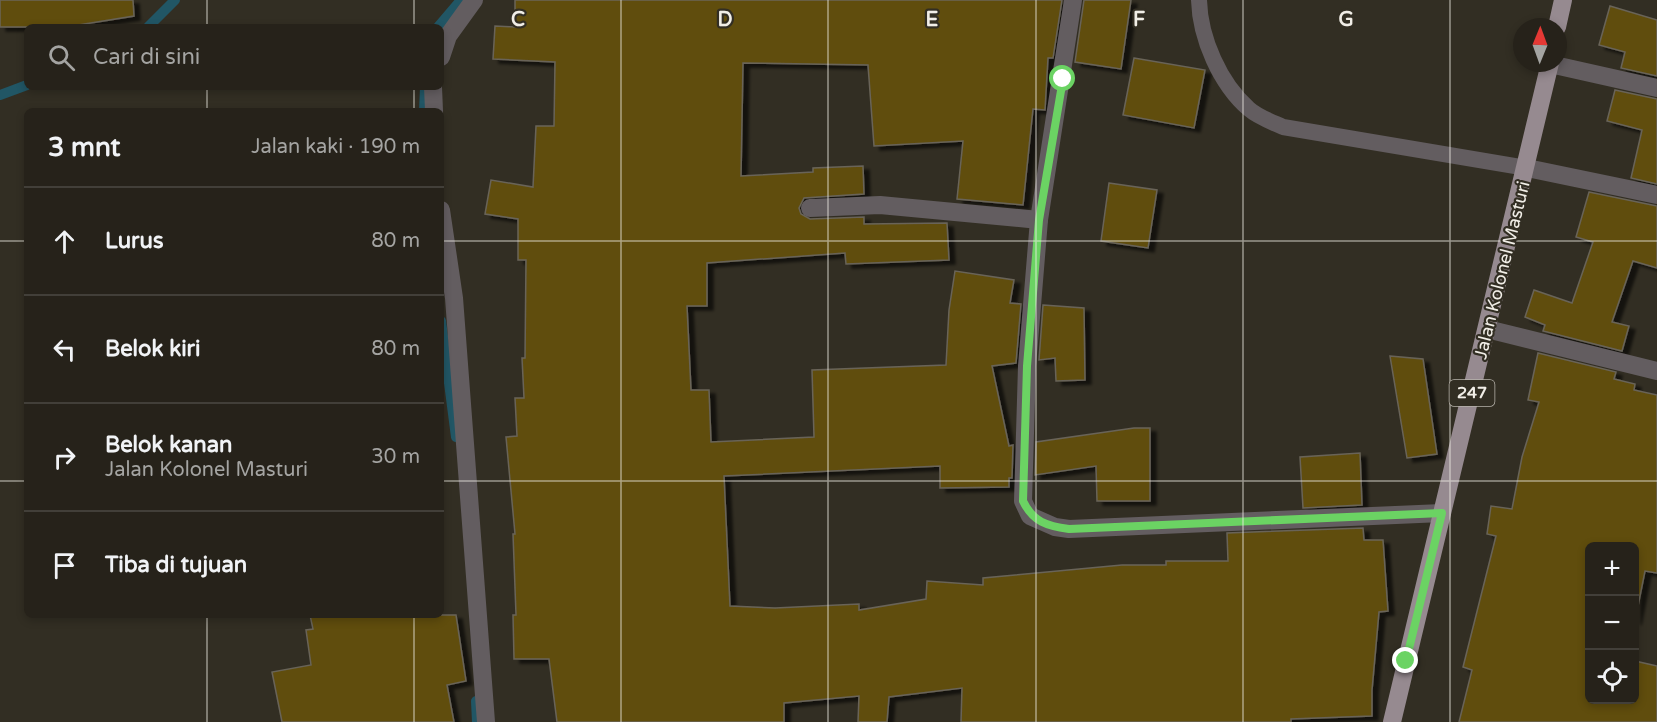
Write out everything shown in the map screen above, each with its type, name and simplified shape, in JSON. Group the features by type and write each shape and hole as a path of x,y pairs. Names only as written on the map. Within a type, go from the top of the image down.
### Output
{"main road":[{"path":"1559,18 1563,0"},
{"name":"Jalan Kolonel Masturi","path":"1392,722 1548,72"}],"street":[{"path":"444,48 448,36 474,0"},
{"path":"1073,0 1039,220 1027,366 1023,501 1030,516 1055,527 1069,529 1442,513"},
{"path":"1567,68 1657,88"},
{"path":"433,90 434,108"},
{"path":"1527,168 1657,195"},
{"path":"810,208 880,204 1039,220"},
{"path":"444,230 454,298 486,722"},
{"path":"1487,329 1657,371"}],"lane":[{"path":"1199,0 1200,20 1222,77 1250,110 1283,127 1527,168"}],"building":[{"path":"0,0 133,0 134,16 85,24 24,24 24,27 0,27"},
{"path":"515,0 1062,0 1053,58 1048,58 1045,110 1033,109 1023,205 957,199 963,141 874,146 868,65 743,63 741,176 813,172 813,168 863,166 864,194 804,198 799,208 801,214 810,219 864,217 864,224 947,223 949,260 846,264 845,253 707,263 707,306 687,306 691,390 709,390 711,442 814,437 812,370 946,365 949,310 955,271 1014,280 1010,303 1021,304 1016,363 992,366 1009,446 1013,445 1012,478 1009,478 1009,487 940,488 940,466 724,476 730,606 775,608 859,604 859,610 926,599 927,581 983,585 983,578 1122,565 1166,565 1166,561 1228,561 1227,533 1363,528 1364,540 1383,540 1388,611 1379,612 1372,716 1291,719 1291,722 961,722 962,688 889,697 887,722 858,722 859,696 784,703 784,722 557,722 549,659 514,659 513,615 516,615 513,534 515,534 506,437 517,436 515,398 524,398 522,358 525,358 526,260 518,260 518,219 485,214 491,180 533,187 536,126 554,126 555,62 493,59 495,26 515,27"},
{"path":"1084,0 1131,0 1121,69 1075,62"},
{"path":"1610,6 1657,20 1657,76 1621,68 1625,52 1599,45"},
{"path":"1134,58 1205,70 1194,128 1123,115"},
{"path":"1615,90 1657,99 1657,184 1631,178 1642,130 1607,121"},
{"path":"1109,183 1157,190 1148,248 1101,241"},
{"path":"1589,192 1657,206 1657,268 1633,261 1612,322 1629,326 1622,351 1543,331 1545,325 1525,317 1534,290 1572,303 1593,242 1576,237"},
{"path":"1043,305 1084,308 1085,380 1056,381 1055,358 1039,360"},
{"path":"1538,353 1616,372 1614,379 1635,384 1634,390 1657,395 1657,573 1645,571 1639,601 1639,542 1585,542 1585,704 1639,704 1639,662 1657,666 1657,722 1459,722 1472,670 1463,667 1496,536 1487,534 1491,506 1512,509 1522,457 1539,402 1528,400"},
{"path":"1390,356 1423,359 1437,454 1407,458"},
{"path":"1134,428 1150,428 1150,501 1097,501 1096,466 1035,475 1036,442"},
{"path":"1360,453 1362,505 1303,508 1300,457"},
{"path":"444,615 456,615 466,681 447,685 454,722 282,722 272,672 311,665 306,630 313,629 311,618 444,618"}],"waterway":[{"path":"151,24 175,0"},
{"path":"441,24 461,0"},
{"path":"0,95 24,86"},
{"path":"424,108 425,90"},
{"path":"444,344 456,437"},
{"path":"476,701 477,722"}],"route":[{"path":"1063,79 1039,220 1027,366 1023,501 1030,516 1055,527 1069,529 1442,513 1406,661"}]}
